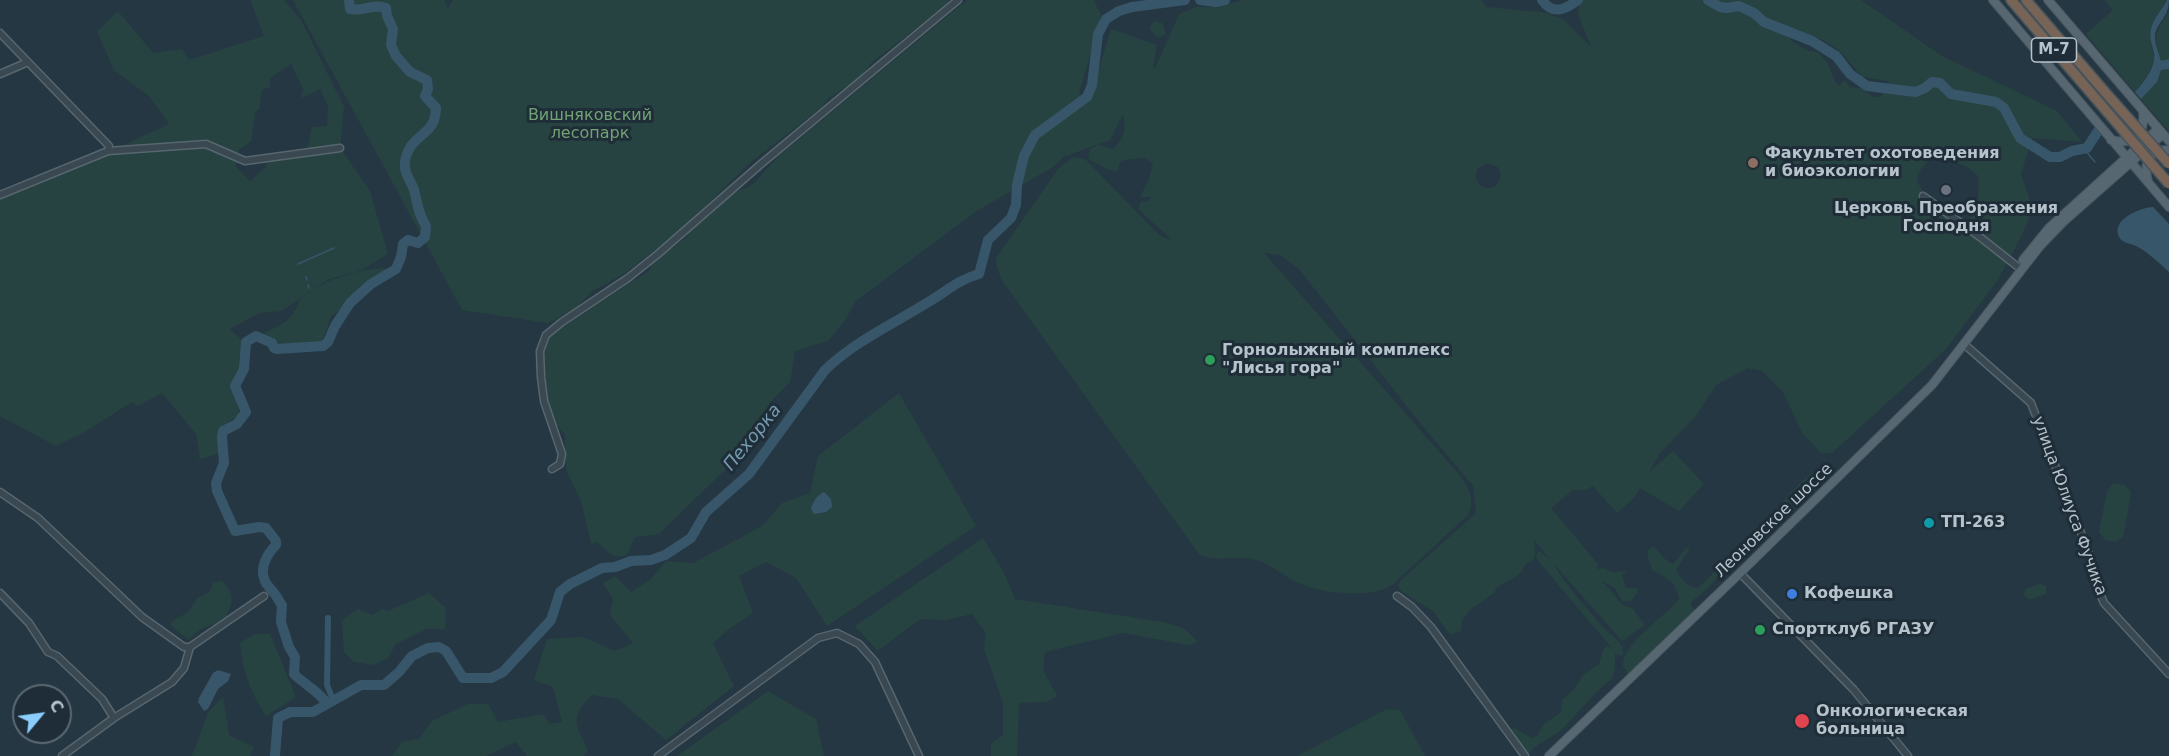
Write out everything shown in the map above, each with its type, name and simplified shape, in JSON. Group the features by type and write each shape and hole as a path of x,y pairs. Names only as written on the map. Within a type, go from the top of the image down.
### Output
{"highway":[{"name":"М-7","path":"2012,0 2169,184"},
{"name":"М-7","path":"2026,0 2169,165"}],"main road":[{"path":"1993,0 2169,207"},
{"path":"2048,0 2169,141"},
{"path":"2108,137 2123,142 2137,137 2144,124 2140,108"},
{"name":"Леоновское шоссе","path":"1549,756 1932,385 2040,246 2160,131"},
{"path":"2149,184 2145,170 2148,160 2159,151 2169,150"},
{"name":"Леоновское шоссе","path":"2002,292 2018,267 2049,228 2128,160"}],"street":[{"path":"552,469 560,464 562,454 544,401 540,351 546,336 562,322 628,278 958,0"},
{"path":"0,33 109,146 108,151"},
{"path":"0,74 28,63"},
{"path":"0,195 108,151 206,144 245,161 340,148"},
{"path":"1923,196 2018,267"},
{"name":"улица Юлиуса Фучика","path":"1964,344 2031,404 2093,564 2098,593 2113,613 2169,674"},
{"path":"0,492 39,518 142,617 173,641 190,647"},
{"path":"1740,573 1854,690 1908,756"},
{"path":"0,593 28,623 48,652 57,656 94,692 114,718"},
{"path":"1397,596 1412,606 1431,627 1525,756"},
{"path":"62,756 114,718 172,682 184,668 190,647 264,597"},
{"path":"658,756 818,638 837,633 859,644 875,662 919,756"}],"green space":[{"path":"250,0 284,0 301,20 344,107 340,148 370,191 388,254 362,270 329,279 281,311 259,313 230,329 243,341 246,371 234,378 233,388 240,415 228,422 218,454 196,460 200,457 196,434 162,393 138,406 132,402 83,433 56,446 0,416 0,197 50,178 88,157 122,146 169,124 150,97 114,70 97,32 118,11 153,53 182,49 189,60 264,36","holes":["291,64 304,90 301,93 302,98 320,89 328,106 327,126 312,127 306,154 293,158 285,156 268,161 265,168 250,181 236,167 239,150 252,140 255,112 260,108 262,90 270,87 270,78"]},
{"name":"Вишняковский лесопарк","path":"293,0 444,0 448,8 453,0 948,0 948,4 872,62 858,80 828,98 821,108 752,161 693,218 656,249 625,273 591,292 575,309 548,323 462,310"},
{"path":"967,0 1094,0 1101,16 1080,90 1077,111 1089,102 1111,29 1157,45 1153,68 1155,69 1179,14 1196,7 1219,7 1242,0 1481,0 1487,7 1547,13 1564,20 1591,47 1578,14 1580,0 1861,0 1942,56 2057,111 2082,142 2032,138 2021,174 2033,209 1997,281 1946,349 1832,453 1821,453 1802,433 1783,392 1762,371 1748,368 1716,385 1695,417 1660,453 1649,472 1673,451 1704,484 1679,511 1640,488 1635,497 1617,513 1593,486 1585,490 1573,490 1551,508 1598,564 1597,569 1604,568 1612,572 1628,571 1622,575 1626,588 1637,588 1637,593 1631,601 1622,601 1615,588 1602,581 1623,605 1632,608 1645,625 1622,641 1554,564 1582,603 1619,642 1623,654 1620,656 1615,653 1612,678 1562,729 1528,754 1524,752 1509,730 1515,728 1531,738 1537,736 1544,724 1561,712 1562,700 1575,688 1583,675 1599,664 1606,646 1611,647 1539,562 1536,556 1539,551 1551,560 1534,540 1533,560 1526,564 1515,577 1497,587 1494,593 1470,610 1462,620 1461,631 1450,635 1433,611 1402,592 1398,586 1400,581 1476,513 1473,486 1412,413 1299,269 1280,255 1264,253 1458,473 1470,494 1471,505 1467,516 1392,585 1373,592 1348,593 1323,590 1303,585 1254,559 1212,558 1199,554 1001,279 996,263 997,257 1058,169 1073,157 1085,159 1159,235 1173,241 1138,209 1141,201 1147,202 1152,197 1140,197 1153,164 1145,158 1128,159 1120,162 1117,172 1088,159 1090,149 1098,145 1113,149 1120,141 1124,129 1123,114 1110,140 1063,157 1053,167 975,212 856,301 844,322 828,341 795,351 790,382 769,403 769,427 659,534 635,537 627,555 622,556 610,554 597,542 591,543 581,501 566,470 565,434 553,420 546,401 542,351 548,338 649,271 652,263 687,237 691,230 729,195 752,185 781,154","holes":["1791,32 1814,37 1832,46 1862,77 1889,81 1881,97 1873,97 1862,88 1850,87 1844,80 1840,86 1836,83 1827,62 1817,52 1808,51 1790,40","1934,154 1969,168 1978,176 1978,194 1969,223 1923,191 1917,182 1918,173","1487,163 1498,167 1501,175 1496,186 1487,188 1480,185 1476,178 1477,169"]},
{"path":"2104,0 2167,0 2153,21 2150,33 2154,59 2148,75 2135,92 2086,34 2113,10"},
{"path":"2169,11 2169,59 2161,62 2157,35"},
{"path":"1154,21 1162,23 1166,34 1158,38 1149,29"},
{"path":"2169,69 2169,131 2141,99 2157,82 2161,70"},
{"path":"386,268 385,277 331,316 322,343 279,346 264,333 288,319 300,300 329,281 352,273"},
{"path":"899,393 976,526 827,626 796,578 766,562 739,576 753,613 713,643 734,686 666,740 618,699 592,695 580,710 576,721 588,750 584,756 527,756 516,742 486,756 392,756 402,742 419,739 432,721 468,704 488,704 498,722 543,714 550,724 562,722 553,687 534,680 547,639 583,637 615,651 633,643 610,615 613,599 603,583 615,576 631,592 651,579 666,561 693,563 762,526 782,503 810,493 818,456"},
{"path":"1821,467 1824,471 1822,474 1763,533 1759,525 1767,521 1799,484"},
{"path":"2113,483 2125,485 2131,493 2123,537 2115,542 2105,540 2099,532 2107,491"},
{"path":"983,538 1004,573 1015,599 1168,623 1185,629 1198,642 1189,645 1123,633 1045,652 1043,670 1057,696 1047,702 1019,703 1017,756 991,756 991,744 1003,735 1003,703 984,649 986,633 972,614 945,620 920,619 878,651 855,626"},
{"path":"1653,546 1673,564 1686,548 1690,548 1676,570 1688,584 1698,588 1738,549 1741,553 1708,588 1691,602 1691,607 1695,612 1631,675 1627,675 1623,667 1624,658 1629,649 1679,599 1673,584 1652,570 1648,550"},
{"path":"222,581 232,596 224,622 205,627 189,640 171,626 171,622 188,612 198,597 210,591 213,582"},
{"path":"2040,584 2046,586 2046,594 2031,599 2026,598 2025,589"},
{"path":"429,593 446,608 445,629 426,629 396,644 388,658 374,665 354,662 344,652 342,620 358,609 372,615 383,609 388,611"},
{"path":"254,634 270,634 296,697 266,716 248,681 241,653 240,643"},
{"path":"768,691 816,719 824,756 677,756"},
{"path":"223,697 229,735 254,747 250,756 192,756 208,712"},
{"path":"1387,709 1400,710 1425,756 1297,756"}],"water":[{"path":"2169,0 2167,12 2157,28 2155,37 2161,61 2169,59 2169,69 2161,70 2157,82 2141,99 2135,92 2149,74 2153,64 2152,25"},
{"path":"2153,207 2169,224 2169,272 2145,251 2124,242 2119,237 2119,225 2123,220 2134,212"},
{"path":"824,492 831,499 832,507 826,512 814,514 811,509 813,504"},
{"path":"218,670 231,674 228,681 218,689 208,709 204,711 198,702 199,698 213,673"}],"waterway":[{"path":"327,704 320,695 294,674 295,657 289,647 281,622 282,605 263,576 265,562 276,545 276,541 266,528 235,531 217,491 216,483 224,463 223,431 237,424 246,412 235,386 244,369 246,342 256,336 272,343 277,349 323,346 328,342 350,303 371,284 396,269 403,244 408,240 418,243 425,237 426,226 406,171 405,162 411,146 434,121 436,108 425,96 428,89 427,80 410,72 396,56 391,45 393,29 386,8 377,6 350,9 349,0"},
{"name":"Пехорка","path":"275,756 278,718 290,712 313,712 361,685 384,685 412,656 428,648 439,647 446,651 463,678 491,678 503,672 551,620 560,592 570,584 602,568 615,567 631,561 651,560 665,555 691,538 706,512 749,474 825,370 862,341 960,282 979,274 988,240 1011,218 1016,205 1017,185 1024,156 1035,135 1087,97 1092,85 1098,34 1106,19 1119,11 1132,7 1185,0"},
{"name":"Пехорка","path":"1200,0 1216,2 1225,0"},
{"name":"Пехорка","path":"1542,0 1546,5 1555,9 1564,8 1578,0"},
{"name":"Пехорка","path":"1708,0 1720,7 1739,6 1754,13 1764,22 1812,41 1836,56 1850,74 1867,86 1916,92 1932,82 1940,83 1951,94 1996,102 2004,108 2020,138 2050,157 2060,157 2072,151 2087,148 2098,131"},
{"path":"2084,149 2095,162"},
{"path":"298,264 334,248"},
{"path":"328,618 327,685 333,700"}],"place":[{"name":"Факультет охотоведения и биоэкологии","path":"1753,163"},
{"name":"Церковь Преображения Господня","path":"1946,190"},
{"name":"Горнолыжный комплекс \"Лисья гора\"","path":"1210,360"},
{"name":"ТП-263","path":"1929,523"},
{"name":"Кофешка","path":"1792,594"},
{"name":"Спортклуб РГАЗУ","path":"1760,630"},
{"name":"Онкологическая больница","path":"1802,721"}]}
